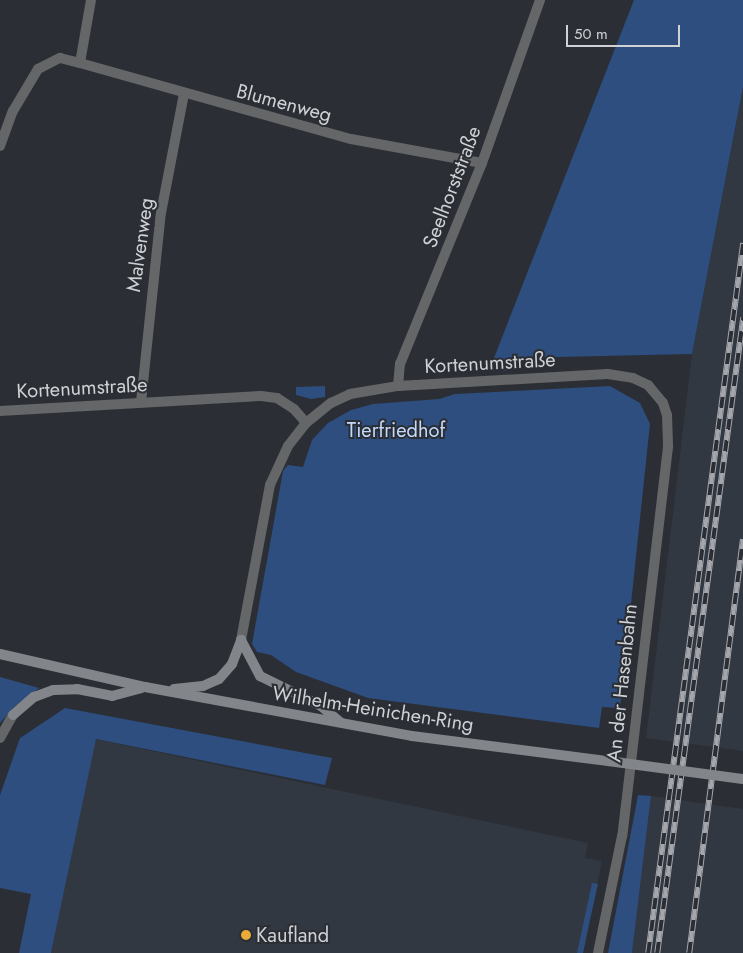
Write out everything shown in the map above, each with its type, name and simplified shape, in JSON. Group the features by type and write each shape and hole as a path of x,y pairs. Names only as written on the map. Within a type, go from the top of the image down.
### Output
{"main road":[{"path":"163,690 203,686 219,679 232,664 241,640"},
{"path":"241,640 260,676 321,706 340,723"},
{"name":"Wilhelm-Heinichen-Ring","path":"0,654 145,687 340,723 743,780"},
{"path":"12,716 34,696 53,690 77,689 112,696 145,687"}],"street":[{"path":"80,63 91,0"},
{"name":"Seelhorststraße","path":"398,386 400,364 482,163 540,0"},
{"name":"Blumenweg","path":"0,146 13,112 38,69 60,58 351,139 482,163"},
{"name":"Malvenweg","path":"141,402 158,231 184,94"},
{"name":"Kortenumstraße","path":"241,640 270,486 288,446 306,423 331,403 350,394 398,386 608,374 633,378 648,385 663,403 667,415"},
{"name":"Kortenumstraße","path":"0,410 141,402 277,398 294,409 306,423"},
{"name":"An der Hasenbahn","path":"598,953 623,826 668,447 667,415"},
{"path":"0,738 12,716"}],"shaded area":[{"path":"743,88 743,751 646,738 692,354"},
{"path":"95,739 588,843 585,858 602,861 583,953 51,953"},
{"path":"651,796 743,809 743,953 632,953"}],"green space":[{"path":"634,0 743,0 743,87 692,354 514,358 506,371 490,368"},
{"path":"325,386 325,397 311,399 296,395 296,387"},
{"name":"Tierfriedhof","path":"610,386 640,403 650,424 620,708 602,707 599,728 368,698 296,672 271,655 257,652 252,644 283,471 288,465 303,467 312,440 328,423 351,410 373,404 439,399 455,394"},
{"path":"0,677 39,688 14,707 0,723"},
{"path":"65,708 332,758 325,785 96,739 51,953 19,953 31,894 0,888 0,795 20,738"},
{"path":"638,795 651,796 632,953 608,953"},
{"path":"592,883 598,884 583,953 577,953"}],"railway":[{"path":"648,953 743,243"},
{"path":"657,953 743,318"},
{"path":"689,953 743,540"}],"place":[{"name":"Kaufland","path":"246,935"}]}
